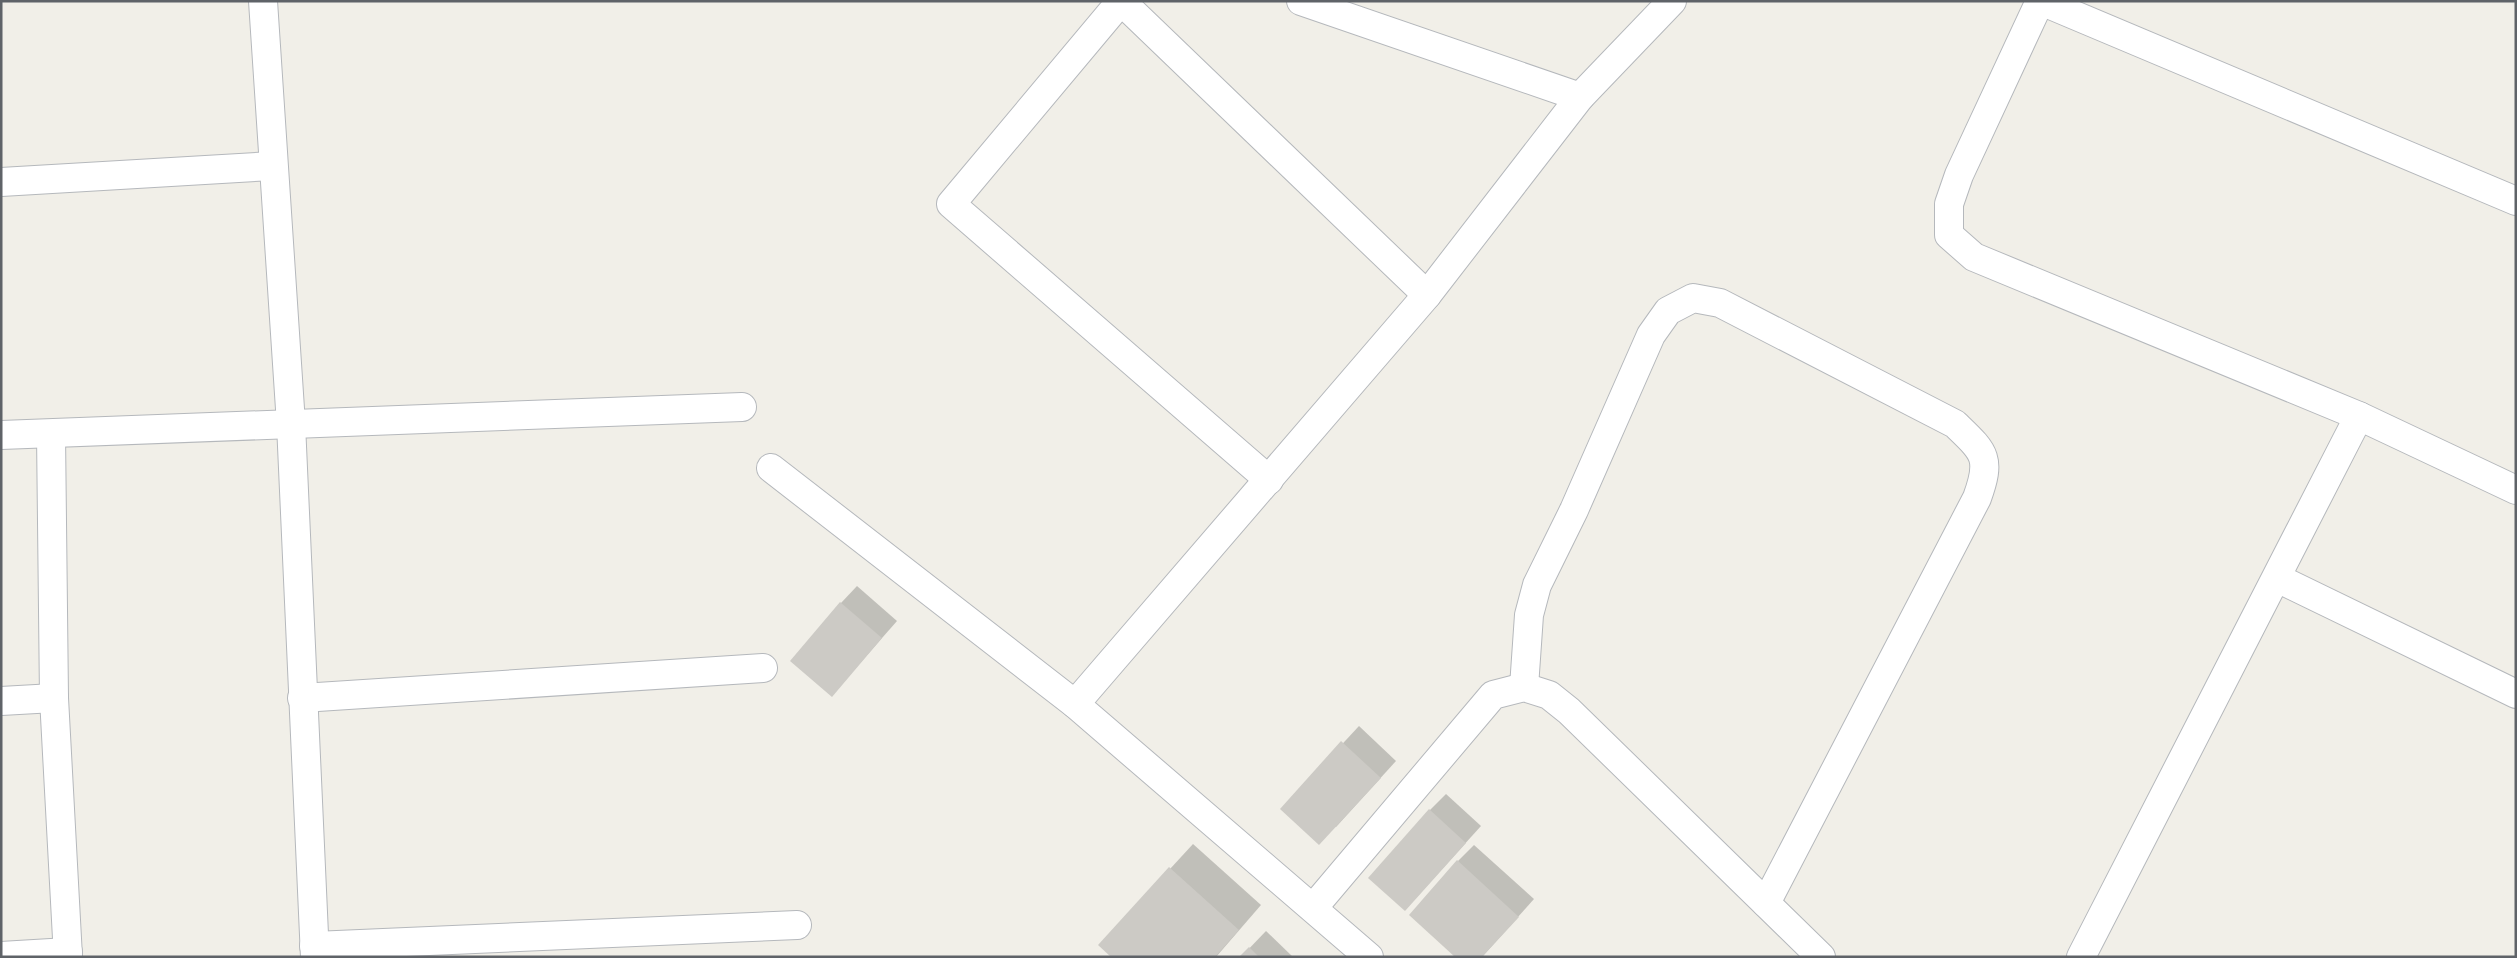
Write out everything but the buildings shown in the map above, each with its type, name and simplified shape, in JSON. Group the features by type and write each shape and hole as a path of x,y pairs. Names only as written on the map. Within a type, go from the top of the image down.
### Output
{"street":[{"path":"262,1 290,424 315,951 797,925"},
{"path":"1269,480 951,204 1121,1 1427,295"},
{"path":"1301,1 1580,97"},
{"path":"1075,704 1427,295 1580,97 1672,1"},
{"path":"2516,201 2040,1 1959,175 1949,204 1949,235 1974,257 2358,416 2516,490"},
{"path":"1,182 272,166"},
{"path":"1524,687 1529,615 1537,585 1574,510 1651,335 1668,310 1693,298 1720,303 1955,424 1982,450 1986,474 1977,498 1766,903"},
{"path":"1,435 742,407"},
{"path":"2081,957 2277,578 2358,416"},
{"path":"1,956 68,954 54,698 51,434"},
{"path":"771,468 1075,704 1368,957"},
{"path":"2277,578 2516,694"},
{"path":"302,698 763,668"},
{"path":"1313,908 1493,695 1524,687 1549,695 1569,711 1821,957"},
{"path":"1,701 54,698"}]}
